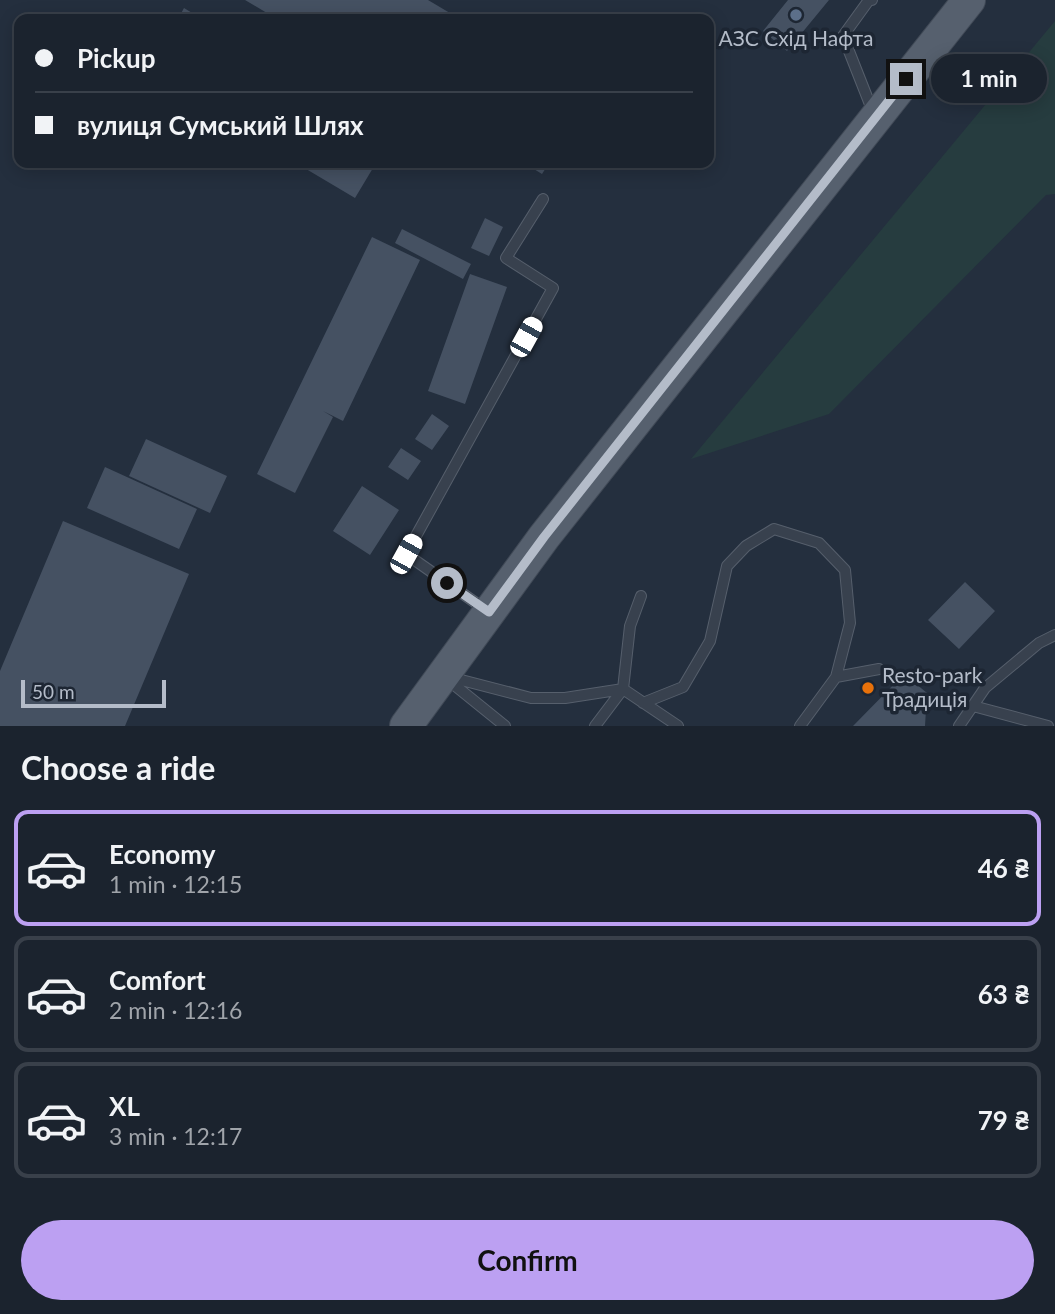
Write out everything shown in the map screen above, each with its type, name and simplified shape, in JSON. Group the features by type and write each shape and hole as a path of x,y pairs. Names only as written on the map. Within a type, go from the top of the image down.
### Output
{"main road":[{"path":"406,726 544,537 969,0"}],"lane":[{"path":"873,0 869,0 843,36 875,118"},
{"path":"489,612 406,554 552,289 506,258 542,199"},
{"path":"643,703 683,687 710,641 727,566 746,546 774,529 819,543 845,570 850,623 836,677 800,726"},
{"path":"595,726 623,689 630,626 641,596"},
{"path":"959,726 985,688 1039,643 1055,635"},
{"path":"836,677 879,669"},
{"path":"443,676 531,698 565,698 623,689 678,726"},
{"path":"443,676 505,726"},
{"path":"973,706 1048,726"}],"green space":[{"path":"1055,21 1055,194 1046,195 829,414 691,459"}],"building":[{"path":"245,0 428,0 452,14 269,14"},
{"name":"АЗС Схід Нафта","path":"788,0 829,0 787,51 763,31"},
{"path":"184,8 194,14 181,14"},
{"path":"304,168 373,168 355,198"},
{"path":"532,168 546,168 542,174"},
{"path":"485,218 503,227 489,256 471,248"},
{"path":"402,229 471,264 463,279 395,243"},
{"path":"372,237 420,260 343,421 323,411 333,417 295,493 257,474"},
{"path":"470,274 507,287 465,404 428,391"},
{"path":"432,414 449,426 432,450 415,439"},
{"path":"146,439 227,476 210,513 129,476"},
{"path":"401,448 421,461 408,480 388,467"},
{"path":"105,467 197,509 179,549 87,508"},
{"path":"362,486 399,510 370,555 333,531"},
{"path":"63,521 189,574 125,726 0,726 0,671"},
{"path":"965,582 995,611 959,649 928,620"},
{"path":"904,674 927,693 925,726 853,726"}],"place":[{"name":"АЗС Схід Нафта","path":"796,15"},
{"name":"Resto-park Традиція","path":"868,688"}],"route":[{"path":"447,583 489,612 544,537 906,79"}]}
